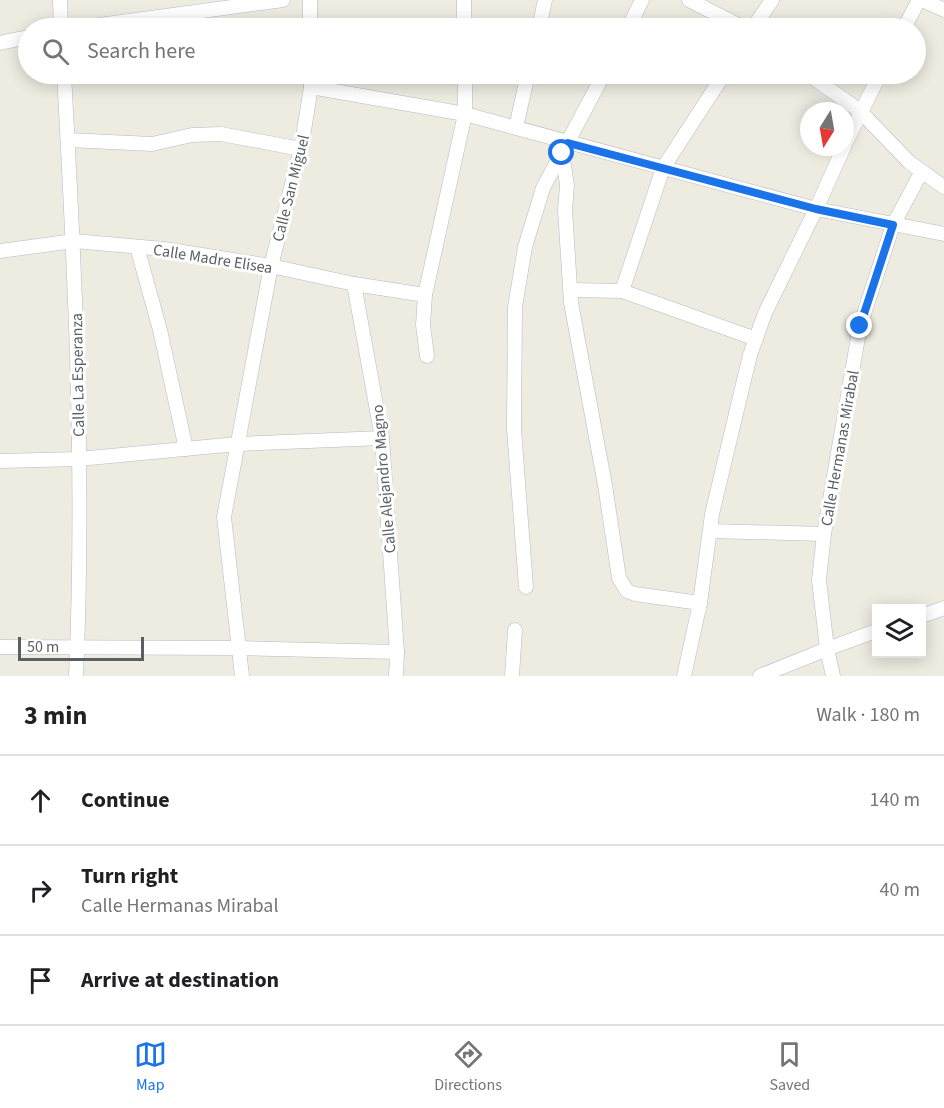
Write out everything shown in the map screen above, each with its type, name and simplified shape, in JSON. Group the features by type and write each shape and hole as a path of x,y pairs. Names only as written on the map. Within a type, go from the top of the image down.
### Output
{"street":[{"path":"60,0 61,18"},
{"path":"151,18 283,0"},
{"path":"310,0 310,18"},
{"path":"464,0 464,18"},
{"path":"541,18 545,0"},
{"path":"633,18 642,0"},
{"path":"689,0 724,18"},
{"path":"760,18 772,0"},
{"path":"910,18 921,0 944,10"},
{"path":"0,43 18,39"},
{"name":"Calle La Esperanza","path":"65,84 74,241 79,459 76,676"},
{"name":"Calle San Miguel","path":"242,676 237,648 224,517 271,266 301,149 310,84"},
{"path":"329,84 516,127 565,148 663,168 816,209 944,234"},
{"path":"427,356 423,325 425,295 465,114 465,84"},
{"path":"516,127 526,84"},
{"path":"526,587 514,429 515,307 525,247 543,188 599,84"},
{"path":"622,291 663,168 718,84"},
{"path":"822,84 860,111 909,162 944,188"},
{"path":"854,124 875,84"},
{"path":"68,140 152,144 192,135 221,134 301,149"},
{"path":"565,148 567,185 565,210 571,303 605,485 619,578 627,591 635,594 700,603"},
{"path":"684,676 700,603 712,514 756,339 765,313 839,156"},
{"name":"Calle Hermanas Mirabal","path":"833,676 826,649 819,580 860,326 893,225 922,171"},
{"name":"Calle Madre Elisea","path":"0,251 74,241 164,249 271,266 354,284 425,295"},
{"path":"138,247 160,330 186,449"},
{"name":"Calle Alejandro Magno","path":"354,284 382,438 396,676"},
{"path":"571,290 622,291 756,339"},
{"path":"0,461 79,459 237,444 382,438"},
{"path":"710,531 825,534"},
{"path":"926,614 944,608"},
{"path":"512,676 515,630"},
{"path":"760,676 872,632"},
{"path":"0,647 396,651"}],"route":[{"path":"562,153 568,143 816,209 880,220 893,225 860,326"}]}
